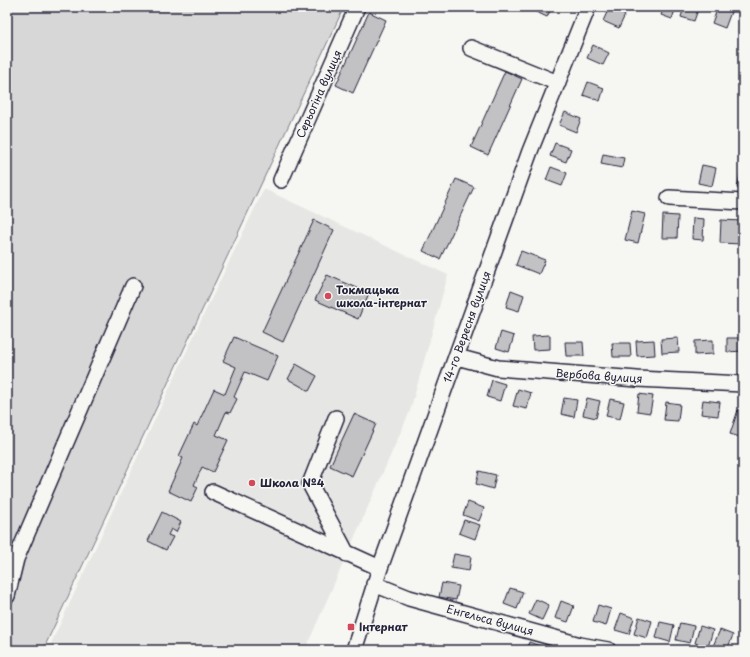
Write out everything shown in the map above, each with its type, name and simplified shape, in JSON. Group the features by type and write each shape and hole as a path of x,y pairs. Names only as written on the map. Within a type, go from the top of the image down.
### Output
{"street":[{"name":"Серьогіна вулиця","path":"281,180 357,7"},
{"name":"14-го Вересня вулиця","path":"354,650 374,584 530,151 588,7"},
{"path":"471,48 558,83"},
{"path":"669,198 743,202"},
{"path":"7,596 16,559 133,286"},
{"name":"Вербова вулиця","path":"457,357 498,368 637,379 743,384"},
{"path":"336,418 310,484 347,554"},
{"path":"213,492 380,568"},
{"name":"Енгельса вулиця","path":"374,584 409,598 580,645 608,650"}],"shaded area":[{"path":"7,7 344,7 43,650 7,650"},
{"name":"Школа №4","path":"264,189 448,275 410,411 305,650 48,650 203,316"}],"building":[{"path":"536,7 552,7 547,17 534,11"},
{"path":"664,7 676,7 672,19 661,15"},
{"path":"684,7 699,7 694,21 681,17"},
{"path":"718,7 731,12 725,28 712,23"},
{"path":"609,8 625,15 619,28 603,21"},
{"path":"369,12 386,20 353,93 336,85"},
{"path":"743,17 743,33 738,32"},
{"path":"593,45 609,53 603,65 587,58"},
{"path":"505,71 522,79 488,155 471,147"},
{"path":"588,82 604,88 600,101 583,95"},
{"path":"565,112 581,119 576,132 559,125"},
{"path":"555,143 571,149 566,162 550,156"},
{"path":"603,154 624,158 622,168 601,164"},
{"path":"702,165 716,168 712,186 698,183"},
{"path":"551,167 567,173 562,186 546,180"},
{"path":"741,171 743,172 743,190 737,188"},
{"path":"456,179 474,187 440,259 423,251"},
{"path":"632,211 645,214 638,243 625,240"},
{"path":"663,215 678,216 677,238 662,238"},
{"path":"693,218 704,219 703,240 692,239"},
{"path":"314,220 334,230 283,342 262,332"},
{"path":"721,220 743,221 741,244 720,243"},
{"path":"521,251 545,260 539,274 516,265"},
{"path":"327,275 369,293 358,319 315,300"},
{"path":"511,290 524,295 519,311 506,307"},
{"path":"501,332 514,336 509,352 496,348"},
{"path":"550,335 550,349 533,350 532,336"},
{"path":"234,337 278,356 267,381 245,372 234,397 237,399 230,413 226,412 216,435 228,440 213,472 202,467 194,485 198,487 191,502 168,491 183,458 179,456 194,424 197,426 214,389 225,394 236,367 223,361"},
{"path":"678,338 679,352 662,353 661,339"},
{"path":"727,338 743,338 743,351 727,352"},
{"path":"654,340 655,355 637,356 636,341"},
{"path":"713,340 713,354 695,355 695,341"},
{"path":"565,342 583,342 584,356 566,356"},
{"path":"612,343 630,343 631,357 613,357"},
{"path":"296,364 317,376 309,391 288,379"},
{"path":"492,380 505,384 500,401 487,397"},
{"path":"518,389 531,393 527,409 513,406"},
{"path":"639,394 653,396 650,413 637,411"},
{"path":"564,398 577,400 574,417 561,414"},
{"path":"587,398 600,401 596,418 583,415"},
{"path":"610,399 624,402 620,419 606,416"},
{"path":"703,400 720,402 718,416 701,414"},
{"path":"666,402 680,404 678,421 664,420"},
{"path":"738,410 743,412 743,438 730,434"},
{"path":"354,414 376,424 352,476 330,466"},
{"path":"479,471 496,475 493,489 476,484"},
{"path":"468,502 484,508 479,521 463,515"},
{"path":"162,512 181,522 176,532 171,529 168,535 173,537 166,550 148,541"},
{"path":"464,520 480,525 475,539 459,533"},
{"path":"454,554 471,557 469,571 451,568"},
{"path":"442,583 459,586 456,600 439,597"},
{"path":"510,588 523,592 517,609 504,604"},
{"path":"536,599 549,605 542,620 529,614"},
{"path":"561,601 574,606 568,622 555,618"},
{"path":"598,605 611,609 606,626 593,622"},
{"path":"621,613 634,618 629,634 615,630"},
{"path":"639,617 652,621 647,638 634,634"},
{"path":"660,622 674,625 670,642 656,638"},
{"path":"680,623 694,626 690,643 676,640"},
{"path":"700,626 713,630 708,647 695,643"},
{"path":"720,630 733,635 727,650 713,646"},
{"path":"529,642 543,647 542,650 527,650"},
{"path":"434,644 450,649 450,650 432,650"}],"place":[{"name":"Токмацька школа-інтернат","path":"328,296"},
{"name":"Школа №4","path":"252,483"},
{"name":"Інтернат","path":"351,627"}]}
